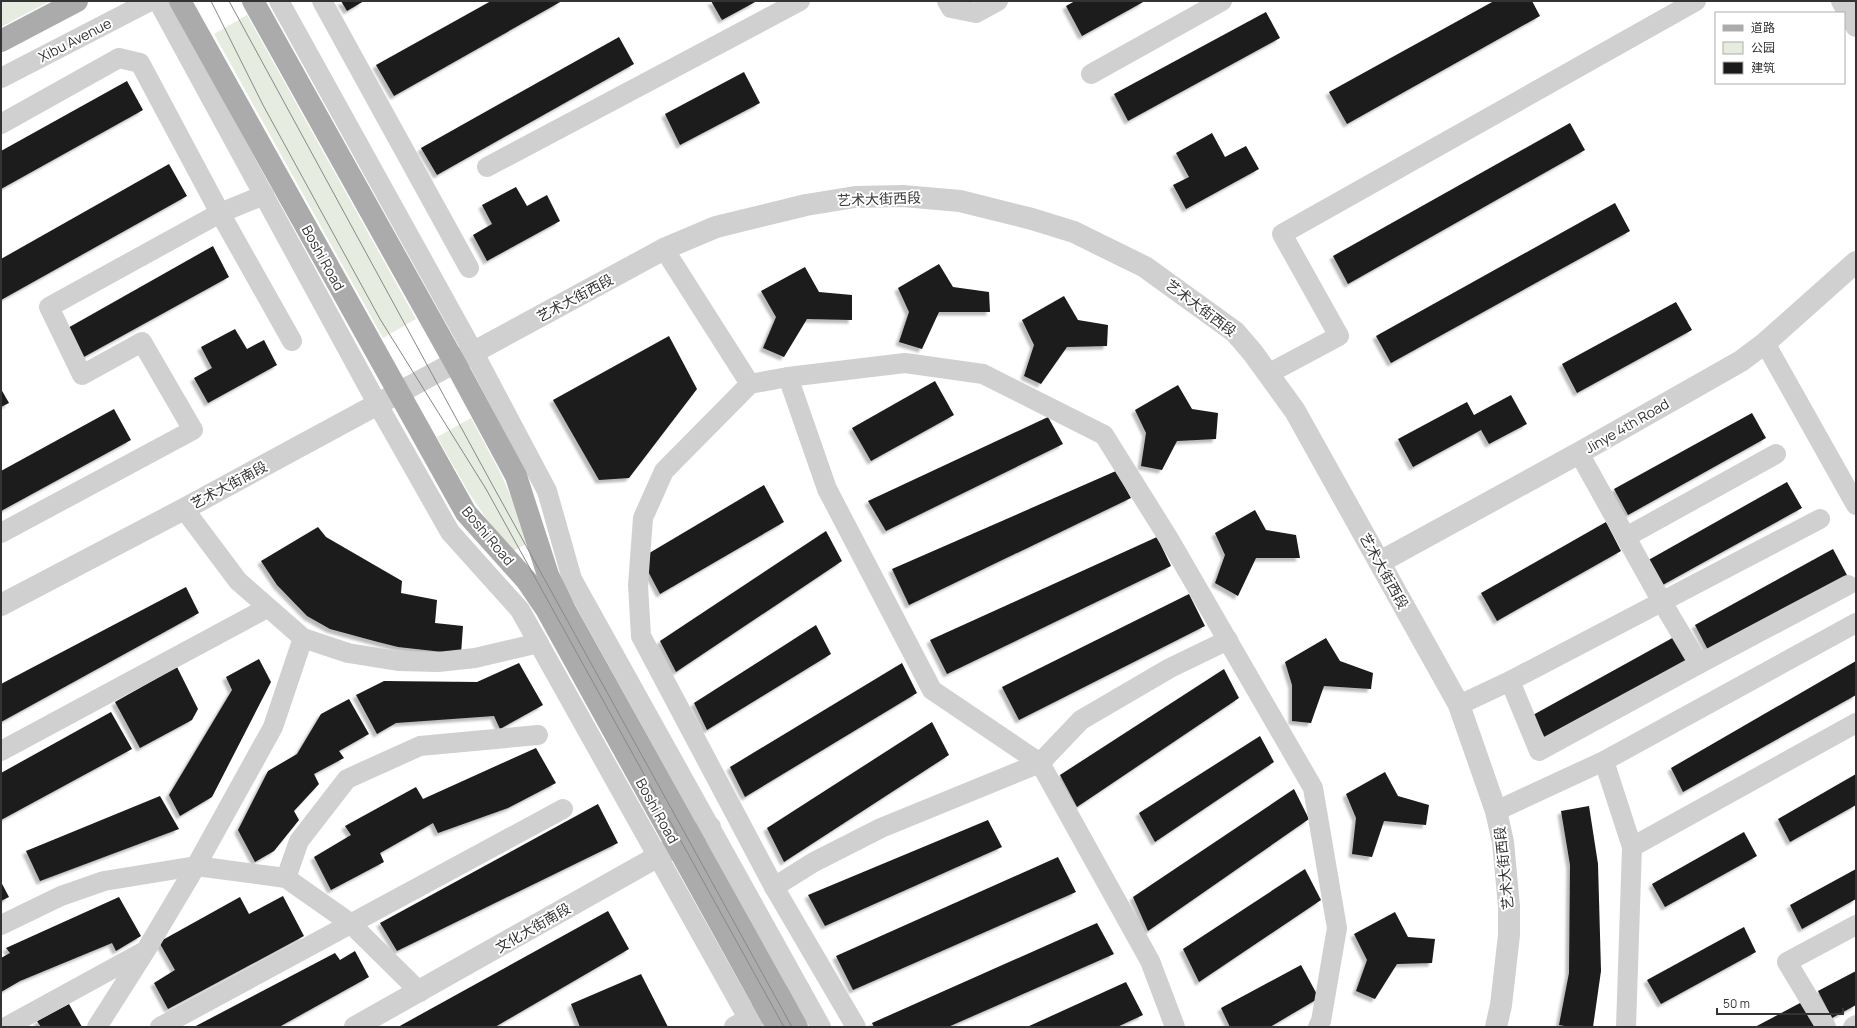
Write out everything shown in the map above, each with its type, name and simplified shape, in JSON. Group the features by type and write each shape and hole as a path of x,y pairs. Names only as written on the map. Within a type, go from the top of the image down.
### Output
{"main road":[{"path":"1,41 77,1"},
{"name":"Boshi Road","path":"180,1 466,513 527,581 546,610 684,842"},
{"name":"Boshi Road","path":"253,1 464,358 516,476 548,575 684,842 766,1014 797,1027"}],"street":[{"name":"Xibu Avenue","path":"1,78 150,1"},
{"name":"Boshi Road","path":"158,1 378,405 450,532 520,610 539,643 684,842 766,1014 820,1027"},
{"name":"Boshi Road","path":"279,1 464,358"},
{"path":"322,1 469,268"},
{"path":"487,167 800,1"},
{"path":"947,1 951,8 976,13 998,1"},
{"path":"1090,74 1222,1"},
{"path":"1268,374 1339,336 1282,234 1696,1"},
{"path":"1842,1 1856,26"},
{"path":"1,124 119,58 140,63 220,213 292,341"},
{"path":"1,533 193,430 142,342 82,375 49,307 220,213 264,195"},
{"name":"艺术大街西段","path":"464,358 664,249 716,227 806,205 855,197 903,196 960,201 1032,219 1074,232 1145,267 1235,332 1268,374 1295,412 1459,705 1496,811 1503,842 1510,935 1501,1005 1496,1027"},
{"path":"664,249 750,384"},
{"name":"Jinye 4th Road","path":"1380,562 1579,453 1741,361 1765,343 1856,262"},
{"path":"1765,343 1856,505"},
{"name":"艺术大街南段","path":"1,605 184,509 464,358"},
{"path":"856,1027 774,887 641,636 638,585 644,518 664,471 750,384 788,377 905,363 983,374 1104,435 1169,539 1313,788 1338,928 1321,1022 1318,1027"},
{"path":"788,377 827,489 932,690 1040,763 1150,960 1175,1027"},
{"path":"1579,453 1698,664"},
{"path":"1626,537 1776,454"},
{"path":"184,509 238,581 303,638 348,653 398,661 431,662 475,658 539,643"},
{"path":"1459,705 1510,681 1820,519"},
{"path":"1510,681 1539,751 1698,664 1848,585"},
{"path":"1,751 267,608"},
{"path":"1496,811 1604,761 1856,623"},
{"path":"97,1027 146,950 196,866 273,727 303,638"},
{"path":"774,887 814,862 881,828 1040,763 1081,720 1170,668 1228,640"},
{"path":"1632,847 1856,723"},
{"path":"286,878 299,841 347,779 420,746 538,734"},
{"path":"1604,761 1632,847 1626,1027"},
{"path":"160,1027 350,922 563,809"},
{"name":"文化大街南段","path":"356,1027 684,842"},
{"path":"1,925 61,896 104,881 196,866 286,878 350,922 420,992"},
{"path":"1826,1027 1787,962 1856,925"},
{"path":"6,1027 146,950"}],"green space":[{"path":"1,1 50,1 1,27"},
{"path":"247,15 416,319 383,338 214,34"},
{"path":"471,418 502,476 530,542 513,551 486,518 469,493 437,437"}],"building":[{"path":"341,1 364,1 347,11"},
{"path":"491,1 562,1 394,96 376,65"},
{"path":"711,1 757,1 722,20"},
{"path":"1075,1 1145,1 1082,36 1066,6"},
{"path":"1494,1 1532,1 1540,16 1347,124 1329,92"},
{"path":"1266,12 1280,38 1128,121 1114,94"},
{"path":"619,37 634,64 437,175 421,148"},
{"path":"744,72 760,103 680,145 665,114"},
{"path":"127,81 143,110 1,189 1,151"},
{"path":"1570,123 1585,150 1348,284 1333,256"},
{"path":"1212,133 1225,157 1246,146 1259,169 1186,209 1173,185 1189,177 1176,153"},
{"path":"169,164 187,196 1,300 1,259"},
{"path":"516,187 527,206 547,195 560,221 487,261 473,235 492,224 482,205"},
{"path":"1615,203 1630,231 1391,363 1376,336"},
{"path":"213,246 229,277 82,358 66,329"},
{"path":"939,264 953,287 989,292 990,312 939,312 922,349 899,342 909,312 898,288"},
{"path":"805,267 819,292 852,295 852,320 807,319 784,357 763,348 776,317 761,291"},
{"path":"1064,296 1078,320 1108,325 1107,346 1067,347 1041,384 1024,376 1034,345 1022,320"},
{"path":"1676,302 1692,330 1577,393 1562,364"},
{"path":"235,329 247,349 264,340 277,365 208,403 194,378 212,368 201,347"},
{"path":"669,336 697,389 629,478 599,480 553,400"},
{"path":"935,381 954,415 871,461 852,428"},
{"path":"1178,385 1192,409 1218,413 1216,439 1177,441 1162,470 1141,466 1146,433 1135,410"},
{"path":"1,389 9,403 1,407"},
{"path":"1511,395 1527,424 1489,444 1481,430 1413,467 1398,439 1467,402 1474,415"},
{"path":"114,409 131,440 1,511 1,471"},
{"path":"1752,413 1766,438 1628,515 1614,489"},
{"path":"1048,417 1063,444 886,531 868,501"},
{"path":"1116,471 1131,498 909,605 892,569"},
{"path":"1787,482 1802,508 1659,587 1645,562"},
{"path":"764,485 784,522 660,594 641,558"},
{"path":"1255,510 1266,530 1296,535 1300,558 1256,558 1238,596 1215,583 1225,555 1215,533"},
{"path":"1606,522 1621,551 1497,621 1481,593"},
{"path":"318,527 326,537 402,581 401,593 437,600 435,623 463,626 461,654 398,647 330,629 307,616 277,585 261,561"},
{"path":"826,531 842,561 676,672 660,641"},
{"path":"1157,537 1171,566 947,674 930,640"},
{"path":"1833,549 1848,577 1709,652 1695,625"},
{"path":"186,587 199,613 1,722 1,684"},
{"path":"1189,594 1205,626 1019,720 1002,687"},
{"path":"816,625 831,654 707,730 694,703"},
{"path":"1676,636 1690,662 1546,740 1533,715"},
{"path":"1326,638 1340,661 1373,673 1371,689 1324,686 1311,723 1292,721 1292,685 1285,662"},
{"path":"259,659 271,682 212,797 180,816 169,795 232,690 226,677"},
{"path":"1856,661 1856,695 1683,792 1671,768"},
{"path":"519,663 543,705 500,729 494,716 396,723 377,734 356,695 384,681 477,682"},
{"path":"902,663 917,693 745,797 730,767"},
{"path":"177,667 198,709 192,720 140,748 115,702"},
{"path":"1224,669 1239,698 1077,807 1060,775"},
{"path":"349,699 369,734 339,751 344,758 314,774 319,784 294,811 299,820 274,851 255,862 238,830 268,771 297,754 321,714"},
{"path":"111,712 132,749 1,820 1,773"},
{"path":"932,722 949,755 784,862 767,828"},
{"path":"1260,736 1274,762 1155,842 1139,813"},
{"path":"536,748 556,783 508,808 438,833 433,823 380,853 384,862 331,890 314,857 351,835 345,826 416,787 423,799"},
{"path":"1385,772 1398,796 1429,805 1426,825 1384,821 1372,857 1352,854 1356,818 1346,794"},
{"path":"1856,774 1856,805 1790,842 1778,819"},
{"path":"1294,789 1309,819 1148,931 1133,897"},
{"path":"160,796 179,829 40,881 26,851"},
{"path":"598,804 618,843 397,951 380,923"},
{"path":"1589,806 1598,864 1601,971 1593,1027 1570,1027 1559,1025 1569,973 1570,865 1561,811"},
{"path":"988,820 1002,847 825,926 808,895"},
{"path":"1744,832 1757,856 1665,907 1652,884"},
{"path":"1058,857 1076,892 853,990 836,956"},
{"path":"1305,869 1321,900 1199,982 1183,949"},
{"path":"1856,869 1856,899 1802,929 1790,905"},
{"path":"1,882 9,897 1,901"},
{"path":"283,896 304,936 168,1009 154,983 175,970 159,942 240,897 249,914"},
{"path":"119,897 141,936 116,951 112,943 20,981 1,992 1,958 10,953 6,948"},
{"path":"608,911 629,949 495,1027 398,1027"},
{"path":"1395,912 1408,937 1435,939 1432,963 1397,964 1375,999 1356,991 1367,960 1354,934"},
{"path":"1097,923 1114,954 948,1027 874,1027 872,1023"},
{"path":"1744,927 1756,952 1661,1004 1647,980"},
{"path":"355,951 369,977 279,1027 194,1027 335,953 340,960"},
{"path":"1301,965 1319,998 1270,1027 1230,1027 1221,1008"},
{"path":"1856,971 1856,1005 1832,1018 1818,991"},
{"path":"641,974 668,1027 580,1027 571,1004"},
{"path":"1126,982 1143,1015 1117,1027 1027,1027"},
{"path":"1802,1002 1815,1027 1755,1027"},
{"path":"69,1004 82,1027 41,1027 37,1021"}],"tram line":[{"path":"211,1 263,105 380,319 486,489 784,1027"},
{"path":"229,1 493,486 792,1027"}]}
